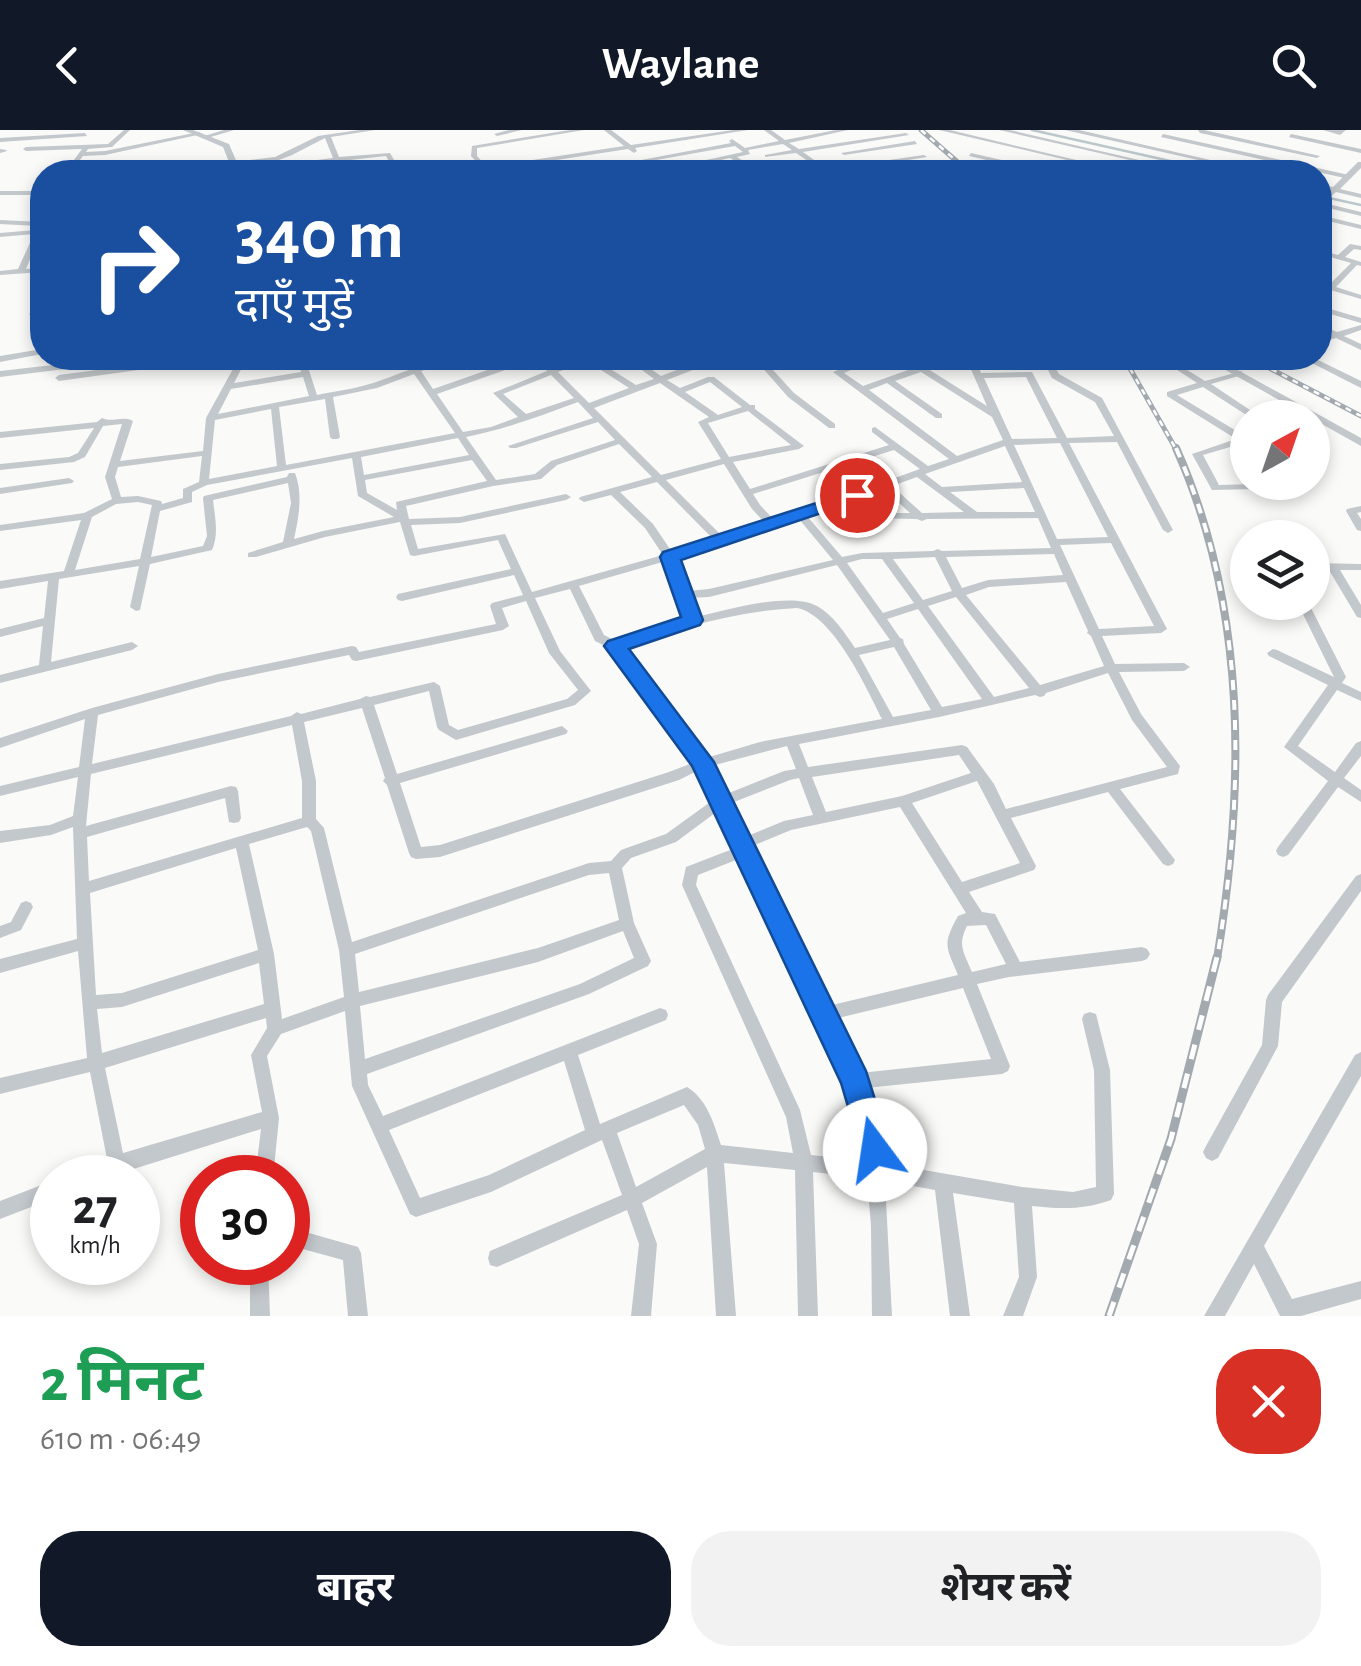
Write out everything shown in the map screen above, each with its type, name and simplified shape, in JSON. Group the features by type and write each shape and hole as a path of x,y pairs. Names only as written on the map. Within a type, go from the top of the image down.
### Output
{"street":[{"path":"77,160 84,150 110,146 127,130"},
{"path":"186,130 226,146 231,160"},
{"path":"26,148 106,153 231,130"},
{"path":"259,160 277,158 308,145 313,134 372,130"},
{"path":"497,134 516,130 528,140"},
{"path":"477,160 474,148 581,130"},
{"path":"607,130 648,160"},
{"path":"695,130 707,136"},
{"path":"554,160 746,130"},
{"path":"767,130 810,160"},
{"path":"724,134 746,149 845,130"},
{"path":"942,130 1069,160"},
{"path":"1002,130 1164,160"},
{"path":"1070,130 1100,133 1172,160"},
{"path":"1172,130 1163,136 1270,160"},
{"path":"1214,160 1249,130"},
{"path":"1326,130 1343,130"},
{"path":"1200,131 1317,156"},
{"path":"1279,148 1295,133 1361,151"},
{"path":"0,140 85,135"},
{"path":"767,156 906,135"},
{"path":"327,136 337,159"},
{"path":"678,142 708,160"},
{"path":"798,160 916,143"},
{"path":"655,160 736,144"},
{"path":"1313,160 1330,144"},
{"path":"1064,159 1084,148"},
{"path":"716,160 748,153 746,149"},
{"path":"328,160 388,154 391,160"},
{"path":"971,154 995,160"},
{"path":"732,157 737,160"},
{"path":"904,160 924,157"},
{"path":"1332,193 1361,164"},
{"path":"1332,174 1349,177"},
{"path":"7,181 0,191 30,194"},
{"path":"24,194 30,186"},
{"path":"1332,198 1361,196"},
{"path":"1332,202 1361,214"},
{"path":"1332,220 1361,227"},
{"path":"0,222 30,226"},
{"path":"0,235 30,229"},
{"path":"1340,258 1353,246 1361,248"},
{"path":"21,272 30,252"},
{"path":"1332,256 1358,263"},
{"path":"1332,287 1358,263"},
{"path":"0,273 30,271"},
{"path":"1332,288 1361,297"},
{"path":"1332,313 1361,324"},
{"path":"1332,337 1361,324"},
{"path":"1332,334 1361,347"},
{"path":"0,359 30,354"},
{"path":"0,374 30,368"},
{"path":"61,370 58,380 124,370"},
{"path":"204,483 211,418 237,370"},
{"path":"305,370 314,398"},
{"path":"211,418 374,386 416,370 493,483"},
{"path":"431,393 496,370"},
{"path":"509,370 524,381"},
{"path":"526,419 497,394 558,370"},
{"path":"606,370 634,388"},
{"path":"649,370 715,418"},
{"path":"0,584 145,562 208,548 212,536 208,498 289,472 526,419 684,370"},
{"path":"769,370 791,395 832,426"},
{"path":"842,370 837,372 956,460"},
{"path":"862,390 916,370"},
{"path":"921,370 995,415"},
{"path":"975,370 1093,633 1136,717 1174,766 1172,770 1002,815"},
{"path":"1053,370 1056,376 1099,400 1168,530"},
{"path":"1182,370 1230,400"},
{"path":"1233,370 1285,400"},
{"path":"1330,370 1361,386"},
{"path":"553,372 722,542"},
{"path":"1230,430 1170,394 1239,373"},
{"path":"228,386 306,374"},
{"path":"978,376 1029,374 1161,629 1093,633"},
{"path":"584,499 727,460 799,446 711,379 680,391"},
{"path":"888,380 939,416"},
{"path":"330,396 335,438"},
{"path":"752,407 703,422 747,493 774,524"},
{"path":"276,408 296,503 288,544"},
{"path":"513,446 598,419"},
{"path":"0,434 128,421 110,477 117,500"},
{"path":"0,468 71,460 82,455 102,422"},
{"path":"1330,426 1361,444"},
{"path":"876,430 939,490 977,517"},
{"path":"0,743 92,712 306,659 352,650 356,657 504,626 496,606 722,542 1007,442 1118,439"},
{"path":"501,536 414,553 400,504 538,477 554,463 620,441"},
{"path":"1230,444 1198,454 1216,488 1230,488"},
{"path":"747,493 896,446"},
{"path":"114,465 206,453"},
{"path":"356,456 362,494 404,520"},
{"path":"362,478 476,456"},
{"path":"156,509 188,500 187,491 204,483 289,472"},
{"path":"0,490 68,485 0,499"},
{"path":"885,485 922,518"},
{"path":"939,490 1026,486"},
{"path":"614,492 648,526 670,557 693,620"},
{"path":"0,528 87,516 117,500 139,497 157,503 136,607"},
{"path":"252,555 404,520 460,520 566,497"},
{"path":"1361,509 1351,511 1361,528"},
{"path":"800,515 840,559 899,642 938,713"},
{"path":"872,516 1039,515"},
{"path":"45,666 49,621 61,576 87,516"},
{"path":"0,791 434,686 444,726 456,735 571,702 584,691 555,652 490,517"},
{"path":"682,595 709,593 840,559 1116,540"},
{"path":"938,552 958,592 1040,693"},
{"path":"886,555 991,702"},
{"path":"1333,566 1361,567"},
{"path":"1333,566 1361,614"},
{"path":"402,597 518,571"},
{"path":"881,617 988,584 1069,578"},
{"path":"574,586 599,638 615,646 702,762 856,1081 872,1129 879,1171 882,1316"},
{"path":"615,646 693,620 796,602 813,608 852,653 890,722"},
{"path":"1312,620 1338,668 1337,684 1290,747 1361,796"},
{"path":"0,633 49,621"},
{"path":"852,653 899,642"},
{"path":"0,679 132,646"},
{"path":"1273,653 1361,697"},
{"path":"366,700 416,853 454,846 674,776 702,762 791,740 1040,693 1111,668 1184,667"},
{"path":"92,712 80,826 82,889 96,1063 116,1155"},
{"path":"297,717 310,781 310,821 318,828 347,950 360,1086 416,1208 492,1183 687,1095 705,1120 715,1153 726,1316"},
{"path":"390,781 562,731"},
{"path":"791,740 821,817"},
{"path":"1283,851 1361,746"},
{"path":"347,950 589,869 615,867 626,854 671,838 720,802 805,773 962,750 980,774 1030,866 960,889"},
{"path":"808,1316 804,1165 794,1116 689,885 691,871 736,854 740,846 789,825 903,801 980,774"},
{"path":"1110,786 1168,860"},
{"path":"0,837 80,826 231,791 234,818"},
{"path":"903,801 976,916"},
{"path":"82,889 310,821"},
{"path":"242,842 266,954 275,1029"},
{"path":"358,1070 584,988 644,961 627,923 615,867"},
{"path":"1212,1152 1270,1046 1274,1000 1361,880"},
{"path":"0,932 16,926 26,907"},
{"path":"856,1081 1002,1066 966,979 954,937 964,920 976,916 990,918 1016,970"},
{"path":"266,1155 270,1118 259,1055 275,1029 353,1001 538,954 627,923"},
{"path":"0,966 85,943"},
{"path":"90,1003 122,1000 266,954"},
{"path":"823,1014 966,979 1142,954"},
{"path":"0,1086 96,1063 272,1009"},
{"path":"379,1126 660,1015"},
{"path":"497,1258 632,1199 715,1153 879,1171 1022,1196 1073,1201 1105,1194 1102,1070 1090,1020"},
{"path":"570,1052 648,1244 641,1316"},
{"path":"1214,1316 1356,1082 1361,1060"},
{"path":"148,1155 270,1118"},
{"path":"943,1184 960,1316"},
{"path":"1013,1316 1028,1277 1022,1196"},
{"path":"0,1210 30,1198"},
{"path":"310,1242 352,1253 358,1316"},
{"path":"1254,1246 1289,1313 1361,1290"},
{"path":"259,1285 260,1316"}],"waterway":[{"path":"1032,130 1166,160"},
{"path":"1332,199 1361,205"}],"railway":[{"path":"921,130 955,160"},
{"path":"1131,370 1177,451"},
{"path":"1273,370 1361,416"},
{"path":"1176,448 1200,509 1217,572 1234,700 1233,830 1217,959"},
{"path":"1109,1316 1171,1139 1217,957"}],"route":[{"path":"857,495 670,557 693,620 615,646 702,762 856,1081 875,1150"}]}
